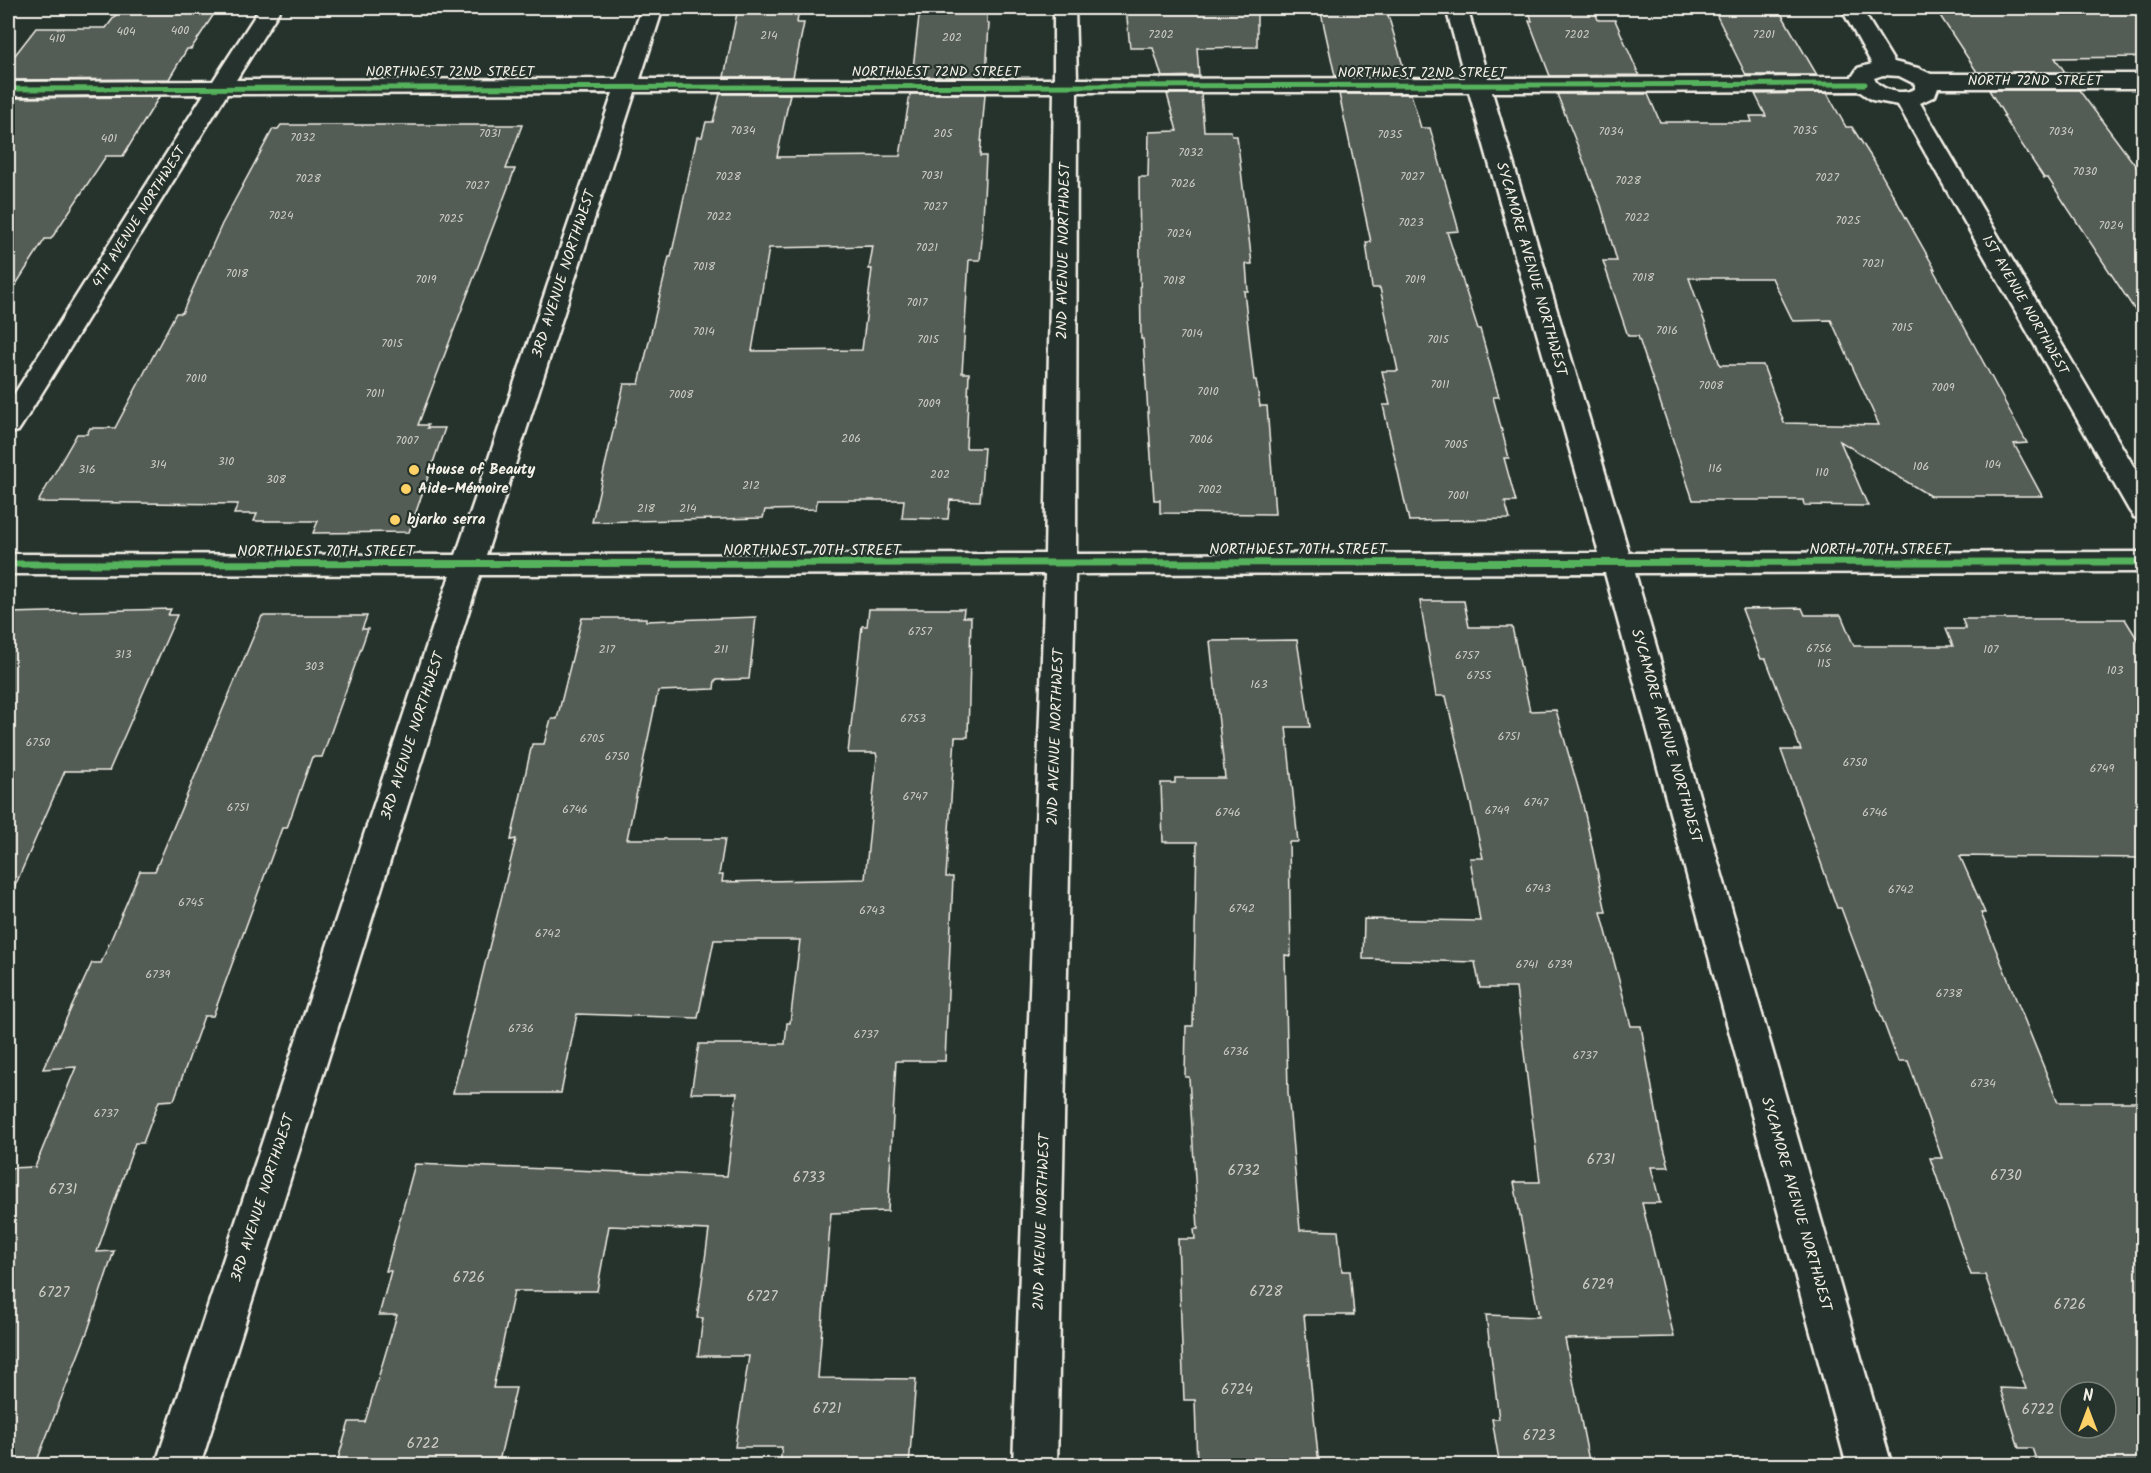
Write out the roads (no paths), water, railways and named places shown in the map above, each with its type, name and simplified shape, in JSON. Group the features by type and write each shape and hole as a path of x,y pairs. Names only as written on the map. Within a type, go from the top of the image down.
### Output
{"street":[{"name":"4TH AVENUE NORTHWEST","path":"8,425 270,8"},
{"name":"3RD AVENUE NORTHWEST","path":"177,1466 468,565 652,8"},
{"name":"2ND AVENUE NORTHWEST","path":"1035,1466 1059,563 1066,86 1064,8"},
{"name":"SYCAMORE AVENUE NORTHWEST","path":"1456,8 1477,87 1617,564 1870,1466"},
{"path":"1851,8 1886,68"},
{"path":"1886,68 1911,72 1926,81 1927,91 1923,95 1906,99 1884,96 1865,84 1863,77 1866,73 1886,68"},
{"name":"NORTH 72ND STREET","path":"1926,81 2144,81"},
{"name":"NORTHWEST 72ND STREET","path":"8,89 626,84 1477,87 1865,84"},
{"name":"1ST AVENUE NORTHWEST","path":"1906,99 2144,510"},
{"name":"NORTH 70TH STREET","path":"1617,564 2144,562"},
{"name":"NORTHWEST 70TH STREET","path":"8,564 1617,564"}],"place":[{"name":"House of Beauty","path":"414,470"},
{"name":"Aide-Mémoire","path":"406,489"},
{"name":"bjarko serra","path":"395,520"}]}
